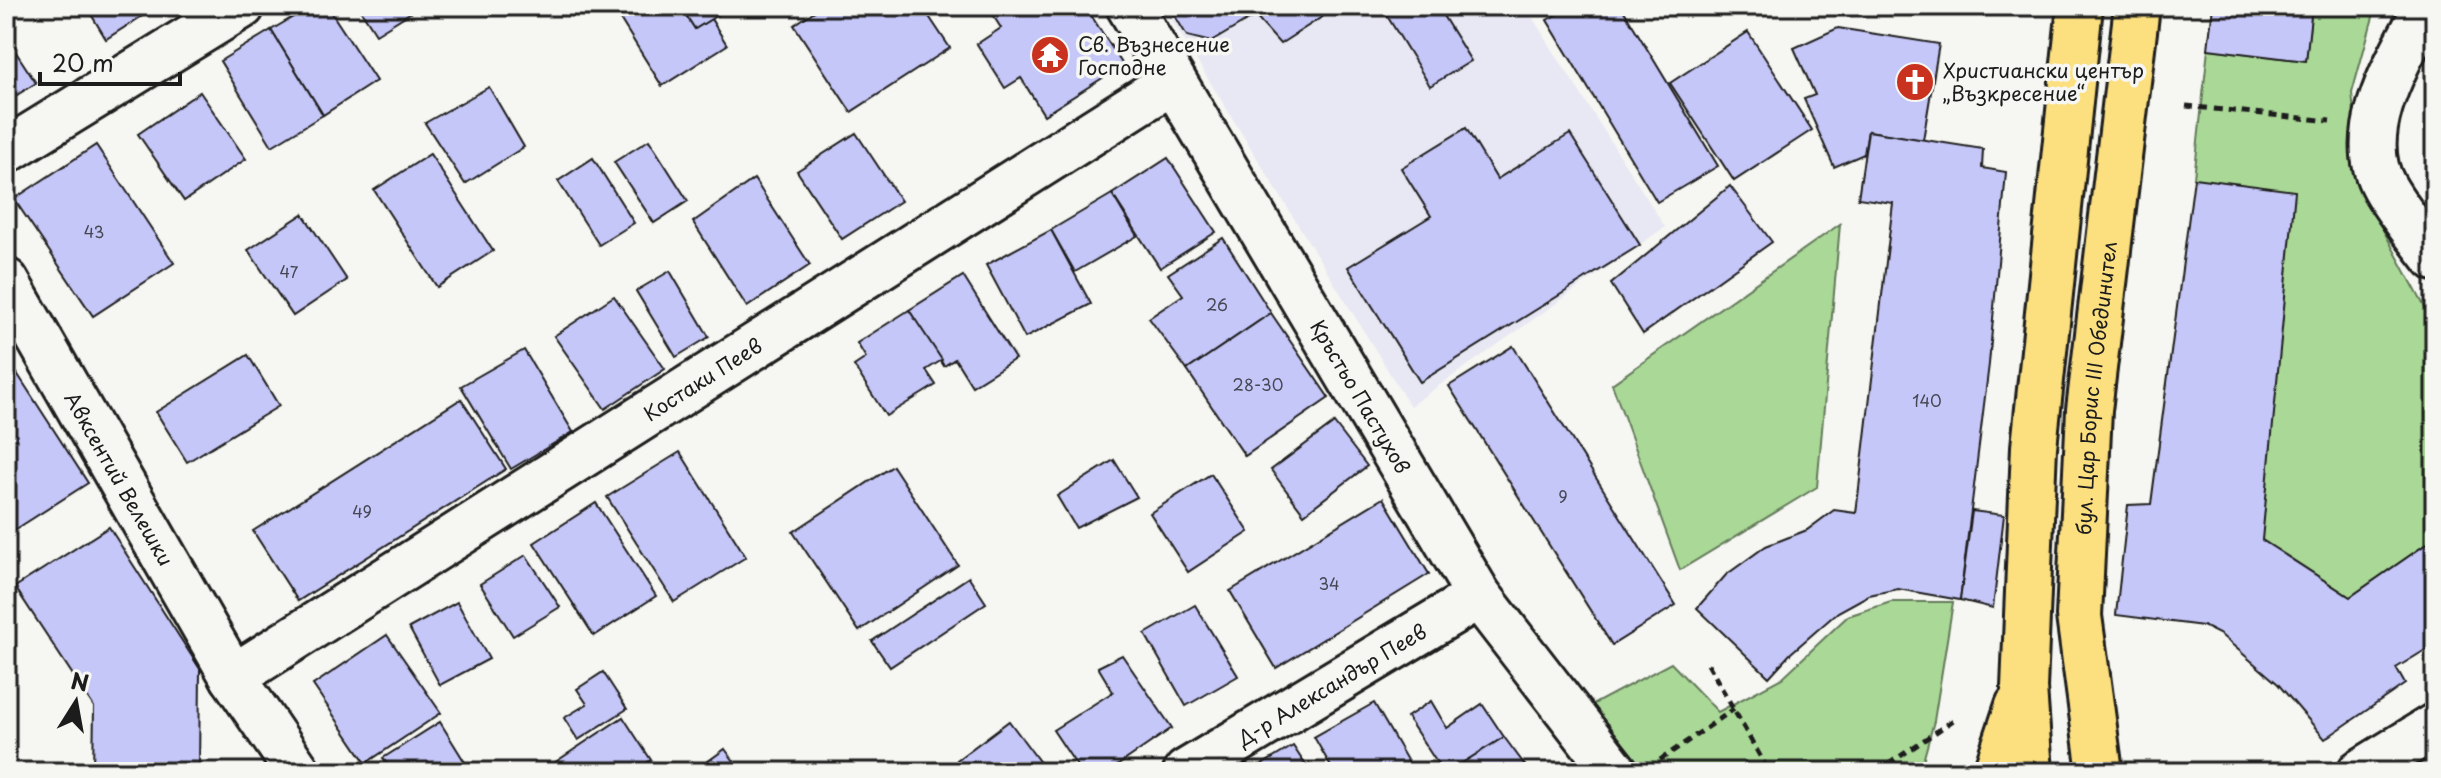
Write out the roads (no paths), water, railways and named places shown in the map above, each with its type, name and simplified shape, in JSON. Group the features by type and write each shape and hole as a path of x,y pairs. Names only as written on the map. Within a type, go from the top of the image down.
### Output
{"main road":[{"path":"2030,772 2024,688 2034,447 2080,6"},
{"name":"бул. Цар Борис III Обединител","path":"2100,772 2079,616 2089,410 2137,6"},
{"path":"1996,772 2024,688"}],"street":[{"path":"6,151 242,6"},
{"name":"Кръстьо Пастухов","path":"1129,6 1479,596 1615,772"},
{"path":"2427,6 2386,86 2375,125 2377,172 2384,188 2435,258"},
{"name":"Костаки Пеев","path":"233,677 1173,81"},
{"name":"Авксентий Велешки","path":"6,281 233,677 298,772"},
{"name":"Д-р Александър Пеев","path":"1186,772 1479,596"},
{"name":"Авксентий Велешки","path":"233,677 259,772"},
{"path":"2360,772 2435,726"}],"place":[{"name":"Св. Възнесение Господне","path":"1050,55"},
{"name":"Христиански център „Възкресение“","path":"1915,82"}]}
